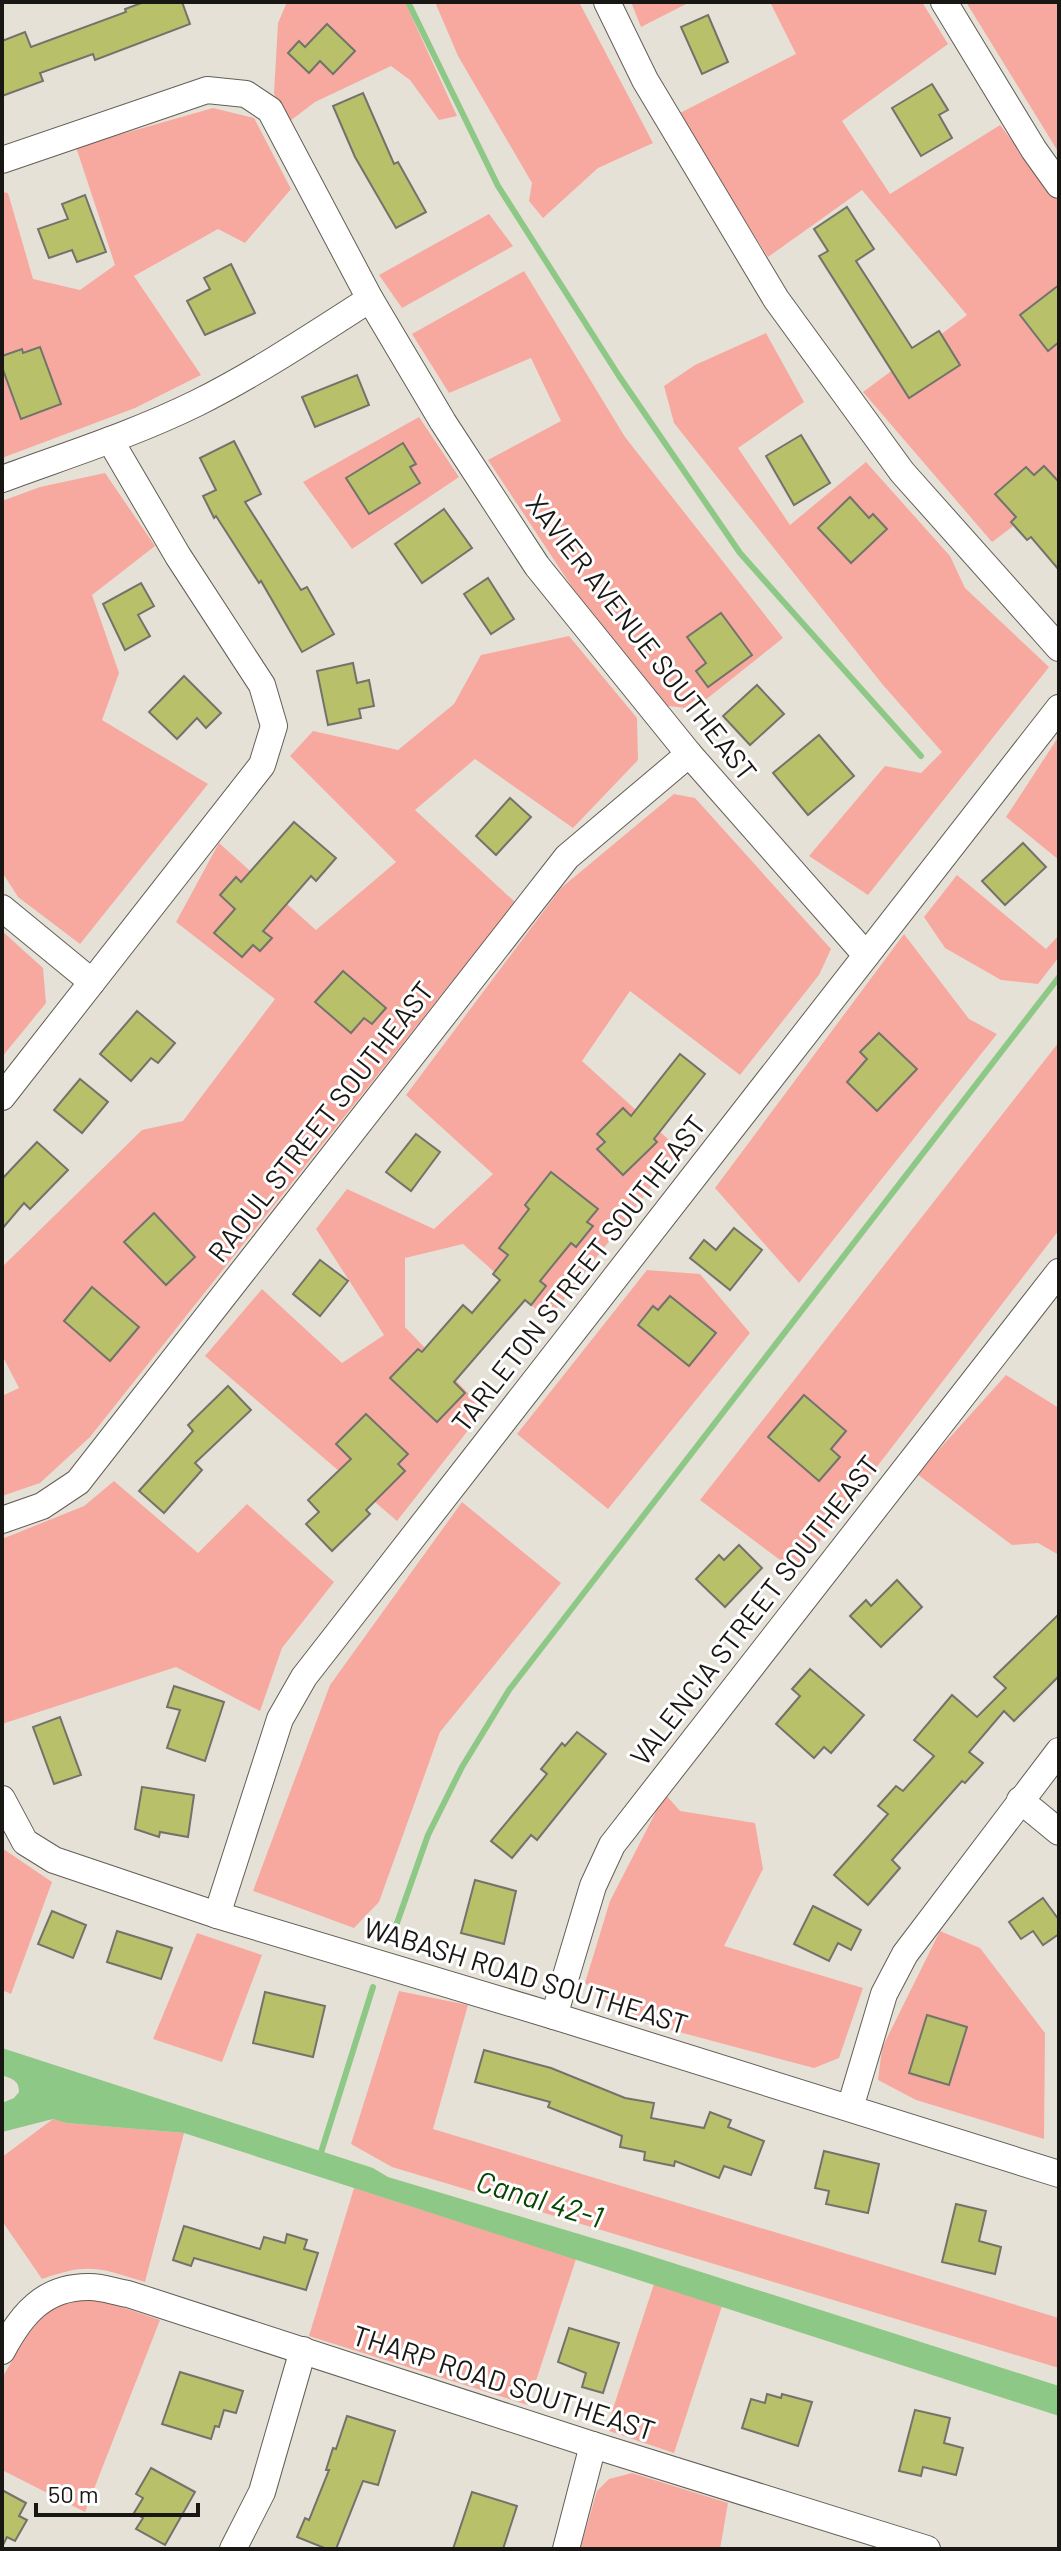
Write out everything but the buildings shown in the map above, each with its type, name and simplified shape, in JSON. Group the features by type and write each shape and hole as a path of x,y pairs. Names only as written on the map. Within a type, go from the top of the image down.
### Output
{"street":[{"path":"607,2 645,80 776,299 902,472 1059,648"},
{"path":"944,2 1034,150 1059,185"},
{"name":"XAVIER AVENUE SOUTHEAST","path":"2,160 207,90 246,94 270,110 370,299 443,422 537,566 689,754 866,955"},
{"path":"2,479 110,440 196,403 270,362 370,299"},
{"path":"2,1097 262,765 274,726 262,685 178,556 110,440"},
{"name":"TARLETON STREET SOUTHEAST","path":"217,1915 280,1719 304,1677 1059,708"},
{"name":"RAOUL STREET SOUTHEAST","path":"2,1520 42,1506 78,1482 567,857 689,754"},
{"path":"2,908 92,982"},
{"name":"VALENCIA STREET SOUTHEAST","path":"554,2016 593,1886 612,1845 1059,1272"},
{"path":"850,2108 884,1994 905,1954 1059,1751"},
{"name":"WABASH ROAD SOUTHEAST","path":"2,1799 25,1842 54,1860 217,1915 554,2016 1059,2174"},
{"path":"1020,1800 1059,1832"},
{"name":"THARP ROAD SOUTHEAST","path":"2,2351 32,2305 59,2293 89,2287 128,2294 882,2542 927,2549"},
{"path":"233,2549 262,2492 303,2350"},
{"path":"566,2549 593,2445"}],"shaded area":[{"path":"287,2 405,2 457,116 439,120 410,80 391,66 315,102 286,124 274,93 278,23"},
{"path":"435,2 579,2 653,143 598,168 543,218 529,201 532,183 458,56"},
{"path":"631,2 690,2 641,27"},
{"path":"770,2 922,2 948,44 842,121 890,194 1000,125 1059,202 1059,492 992,542 863,392 967,315 862,190 768,257 678,114 796,54"},
{"path":"966,2 1059,2 1059,153"},
{"path":"213,108 254,118 291,189 245,243 218,229 134,276 201,375 135,408 2,458 2,192 8,193 33,279 80,290 115,265 76,147"},
{"path":"489,214 513,246 402,308 379,275"},
{"path":"524,271 625,437 783,638 694,709 668,706 572,587 488,460 561,421 531,358 449,393 412,334"},
{"path":"766,333 804,402 738,448 790,525 866,462 950,556 965,588 1049,667 868,895 809,856 885,766 921,773 942,752 883,685 674,423 664,386 695,365"},
{"path":"419,417 459,477 352,549 303,482"},
{"path":"105,473 155,546 92,595 119,673 102,720 208,784 80,944 18,897 2,872 2,501 40,487"},
{"path":"569,636 637,718 638,760 573,828 475,759 415,810 515,902 90,1437 40,1483 2,1496 2,1396 19,1388 2,1355 2,1267 142,1130 183,1121 275,999 176,922 219,843 316,930 396,862 290,756 313,731 398,750 454,704 481,655"},
{"path":"1059,736 1059,860 1006,817"},
{"path":"674,794 695,798 831,949 819,975 740,1075 630,991 582,1061 680,1150 548,1320 463,1244 405,1258 405,1327 484,1410 397,1521 205,1356 262,1289 342,1363 384,1335 316,1229 347,1189 434,1229 493,1174 406,1095 561,888"},
{"path":"957,875 1046,949 1059,935 1059,957 1038,984 1001,980 945,948 924,917"},
{"path":"2,931 43,968 46,1003 2,1057"},
{"path":"904,934 969,1019 997,1034 799,1283 715,1188"},
{"path":"1059,1042 1059,1230 796,1572 700,1500"},
{"path":"647,1270 700,1274 750,1333 608,1509 517,1434"},
{"path":"1006,1375 1059,1408 1059,1555 1038,1543 1012,1545 917,1474"},
{"path":"114,1481 198,1553 247,1504 334,1582 282,1648 260,1711 176,1667 2,1724 2,1539 84,1506"},
{"path":"462,1502 561,1583 440,1732 379,1902 354,1928 253,1891 330,1685"},
{"path":"665,1794 680,1811 755,1823 763,1869 724,1946 863,1988 839,2058 814,2068 634,2020 585,1983 610,1901"},
{"path":"2,1848 52,1882 11,1994 2,1990"},
{"path":"940,1931 980,1948 1045,2033 1044,2139 916,2100 878,2080 882,2048"},
{"path":"197,1933 262,1955 222,2062 153,2039"},
{"path":"399,1991 468,2005 433,2129 1059,2318 1059,2368 392,2167 351,2144"},
{"path":"2,2048 373,2168 388,2177 629,2249 1059,2386 1059,2416 184,2133 66,2123 53,2119 2,2132 2,2103 14,2098 19,2088 16,2082 2,2075"},
{"path":"53,2119 66,2123 184,2133 145,2282 94,2269 71,2270 42,2279 2,2221 2,2157"},
{"path":"354,2188 576,2259 528,2405 309,2336"},
{"path":"654,2284 722,2306 674,2453 606,2430"},
{"path":"83,2300 104,2301 160,2320 85,2512 2,2470 2,2378 26,2337 42,2317 58,2306"},
{"path":"632,2473 728,2503 720,2549 580,2549 597,2491 609,2479"}],"waterway":[{"path":"408,2 498,186 619,376 740,553 921,756"},
{"path":"391,1940 428,1835 462,1767 509,1690 1059,977"},
{"path":"319,2159 373,1987"}],"water label":[{"name":"Canal 42-1","path":"540,2198"}]}
